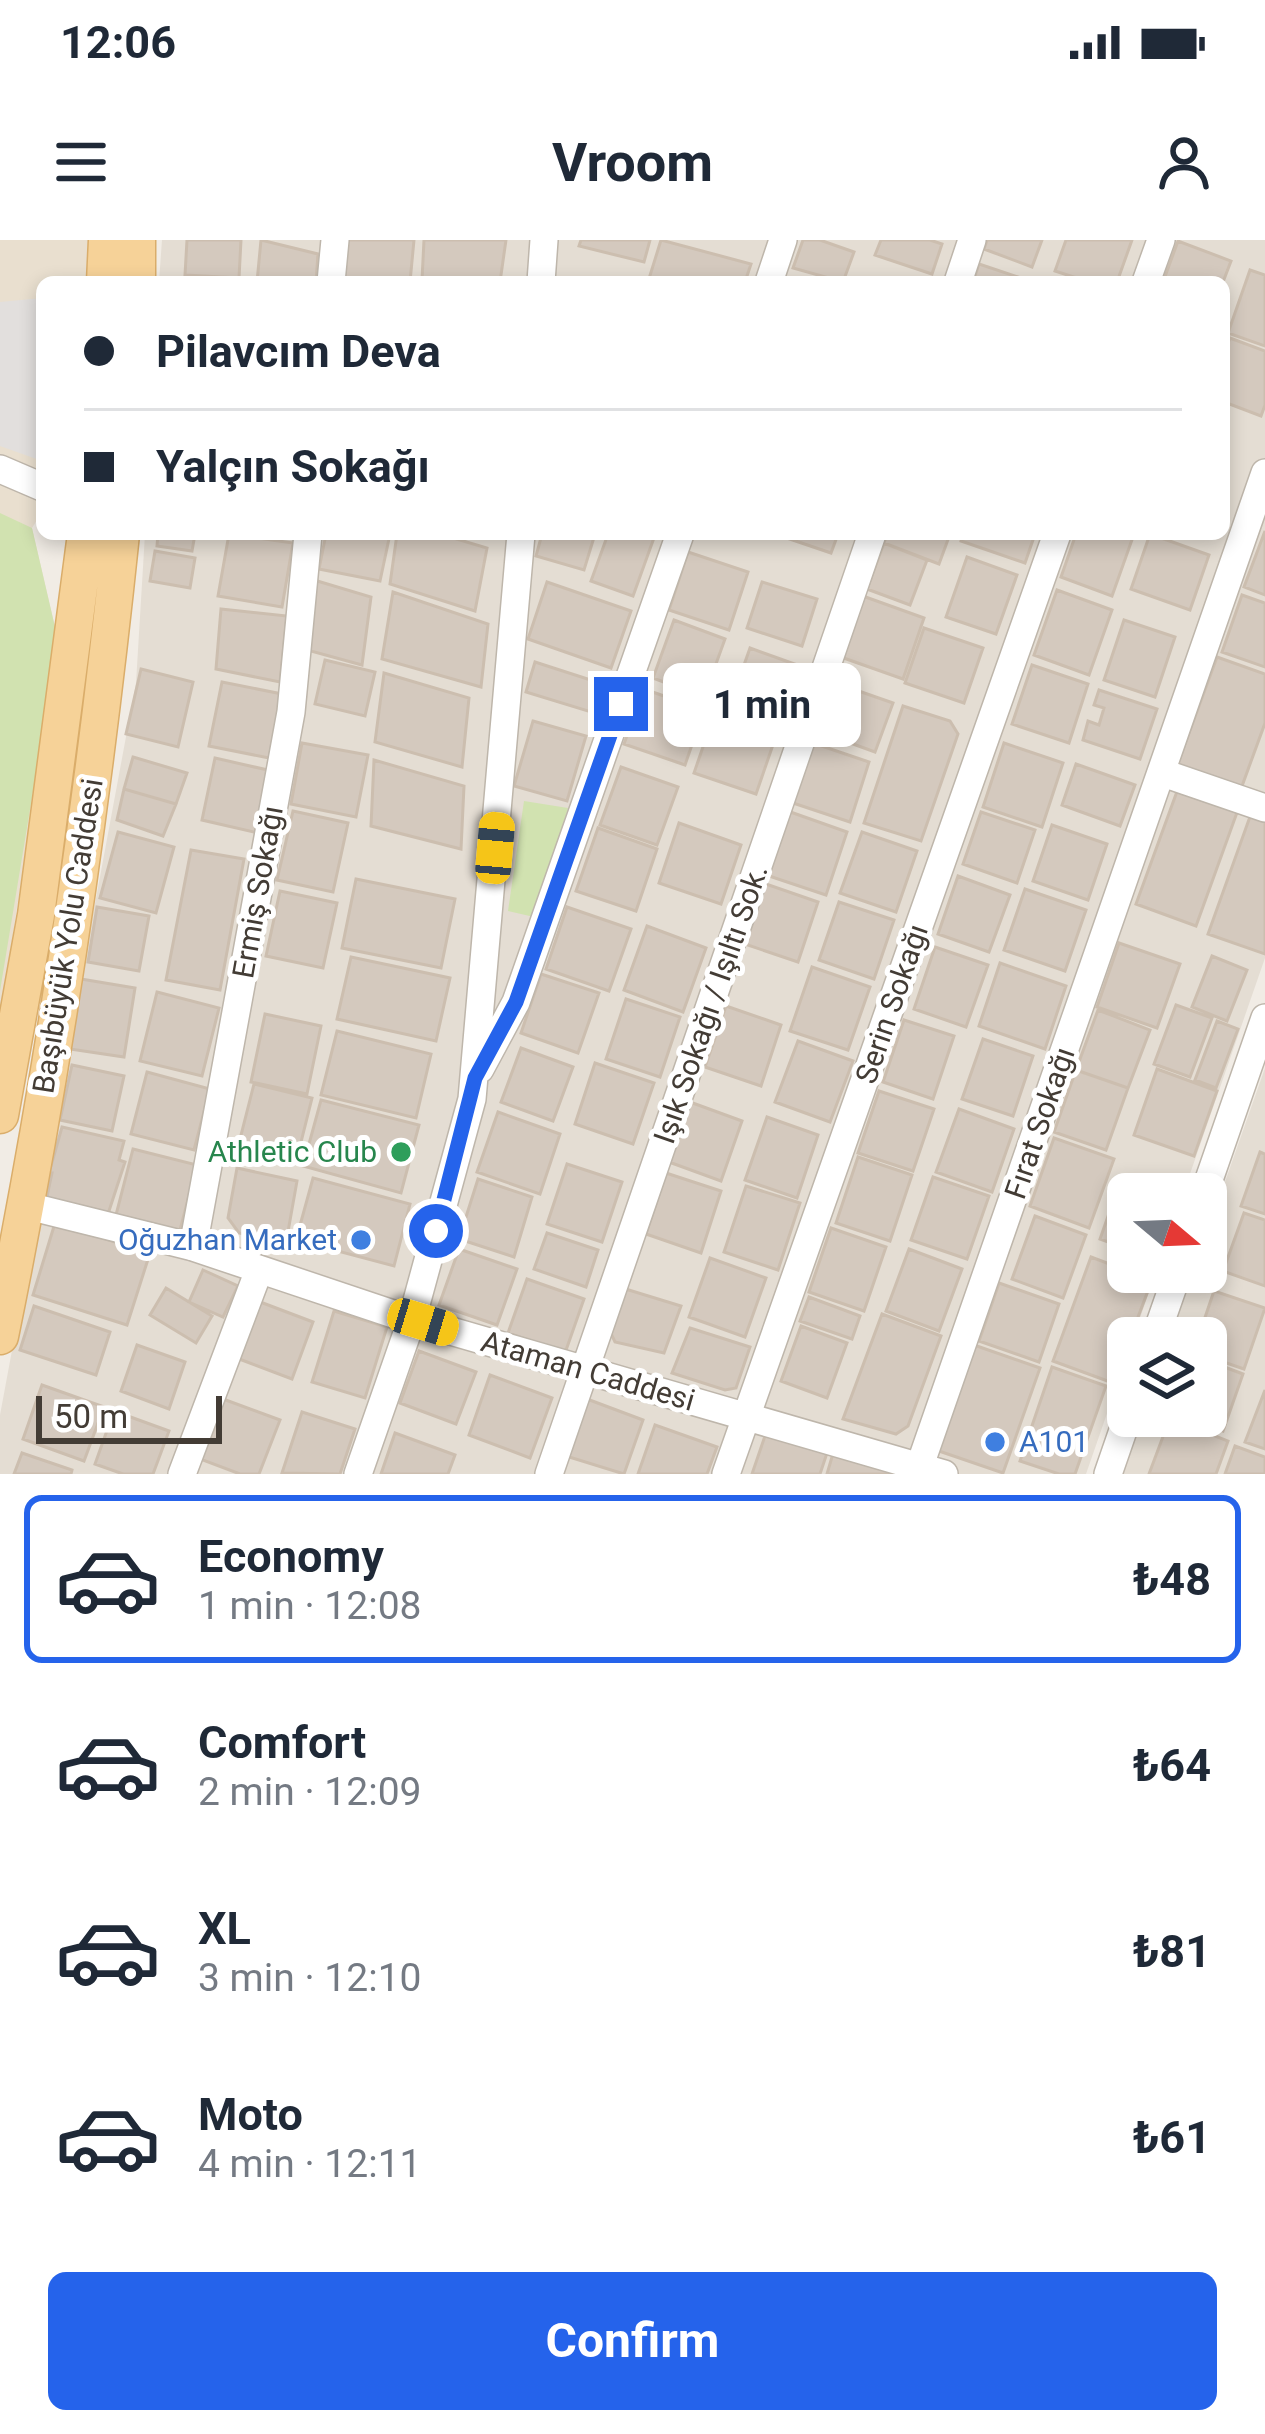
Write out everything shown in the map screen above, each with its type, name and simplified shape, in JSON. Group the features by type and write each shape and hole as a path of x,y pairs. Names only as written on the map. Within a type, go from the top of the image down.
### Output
{"main road":[{"path":"105,276 107,240"},
{"path":"137,240 137,276"},
{"name":"Başıbüyük Yolu Caddesi","path":"0,1115 36,916 85,540"},
{"name":"Başıbüyük Yolu Caddesi","path":"0,1336 27,1202 78,883 121,540"}],"street":[{"path":"332,276 335,240"},
{"path":"541,276 544,240"},
{"path":"771,276 784,240"},
{"path":"960,276 972,240"},
{"path":"1148,276 1161,240"},
{"path":"0,469 36,484"},
{"name":"Fırat Sokağı","path":"927,1472 1265,473"},
{"name":"Ermiş Sokağı","path":"193,1247 292,712 307,540"},
{"path":"358,1474 412,1319 475,1078 520,540"},
{"path":"475,1078 516,1002 678,540"},
{"name":"Işık Sokağı / Işıltı Sok.","path":"549,1474 870,540"},
{"name":"Serin Sokağı","path":"726,1474 1056,540"},
{"path":"1163,773 1265,808"},
{"path":"1211,1173 1265,1018"},
{"name":"Ataman Caddesi","path":"27,1202 193,1247 412,1319 927,1472"},
{"path":"182,1474 259,1270"},
{"path":"1108,1474 1121,1437"}],"shaded area":[{"path":"0,240 90,240 88,276 36,276 36,522 32,528 58,640 0,1019"},
{"path":"162,240 1265,240 1265,958 1190,1173 1107,1173 1107,1293 1149,1293 1140,1317 1107,1317 1107,1414 1086,1474 0,1474 0,1415 136,683 145,540 1230,540 1230,276 159,276"},
{"path":"36,299 36,459 0,446 0,302"},
{"path":"1265,1068 1265,1474 1122,1474 1135,1437 1227,1437 1227,1317 1177,1317 1186,1293 1227,1293 1227,1176"}],"green space":[{"path":"0,513 32,528 58,640 0,991"},
{"path":"524,801 568,808 534,917 508,911"}],"building":[{"path":"187,240 241,240 239,276 185,275"},
{"path":"261,240 318,254 316,276 258,276"},
{"path":"346,240 414,240 411,276 343,276"},
{"path":"424,240 506,240 501,276 422,276"},
{"path":"581,240 650,240 644,262 579,246"},
{"path":"661,240 751,264 747,276 650,276"},
{"path":"803,240 820,240 854,252 845,276 793,268"},
{"path":"881,240 942,244 932,274 875,255"},
{"path":"987,240 1042,240 1032,267 984,249"},
{"path":"1066,240 1132,240 1119,276 1070,276 1055,271"},
{"path":"1178,241 1231,261 1225,276 1165,276"},
{"path":"979,264 1015,276 975,276"},
{"path":"1250,270 1265,275 1265,346 1230,334"},
{"path":"1230,338 1265,351 1261,416 1230,404"},
{"path":"1265,531 1265,595 1244,587"},
{"path":"158,540 194,540 192,551 157,546"},
{"path":"228,540 293,543 282,607 218,596"},
{"path":"325,540 389,540 380,581 319,569"},
{"path":"396,540 460,540 487,548 475,611 390,584"},
{"path":"540,540 593,540 584,570 536,556"},
{"path":"606,540 653,540 633,596 591,581"},
{"path":"793,540 836,540 831,553"},
{"path":"885,540 948,540 939,564"},
{"path":"961,540 1033,540 1025,563"},
{"path":"1074,540 1132,540 1112,596 1061,577"},
{"path":"1148,540 1167,540 1209,555 1190,610 1131,589"},
{"path":"884,543 927,560 910,605 867,589"},
{"path":"155,551 195,558 190,588 150,581"},
{"path":"688,552 748,572 729,630 669,610"},
{"path":"967,557 1017,575 996,634 946,617"},
{"path":"314,580 371,597 362,665 307,650"},
{"path":"547,582 631,611 611,668 528,639"},
{"path":"762,582 817,599 802,646 747,628"},
{"path":"1057,590 1112,610 1089,675 1034,655"},
{"path":"393,592 488,624 481,687 382,659"},
{"path":"860,595 924,618 903,679 838,656"},
{"path":"1242,595 1265,603 1265,667 1222,652"},
{"path":"221,609 287,616 280,682 216,669"},
{"path":"674,620 725,639 704,697 653,678"},
{"path":"1124,620 1175,637 1155,697 1104,680"},
{"path":"924,628 983,648 964,703 905,683"},
{"path":"750,648 800,666 781,719 731,702"},
{"path":"1217,657 1265,674 1265,723 1238,797 1174,774"},
{"path":"325,660 375,672 365,716 315,704"},
{"path":"535,662 600,683 591,712 526,692"},
{"path":"1032,665 1088,684 1069,743 1012,724"},
{"path":"141,669 193,682 178,747 126,734"},
{"path":"384,673 469,698 462,767 375,742"},
{"path":"830,681 893,703 875,752 812,729"},
{"path":"222,682 282,694 269,758 209,746"},
{"path":"644,689 704,710 685,765 624,744"},
{"path":"1099,690 1157,709 1140,759 1083,740 1088,721 1099,725 1104,708 1094,705"},
{"path":"903,706 950,721 958,734 921,841 864,823"},
{"path":"714,715 776,736 756,794 694,773"},
{"path":"533,721 586,736 567,801 514,786"},
{"path":"807,741 869,762 850,822 787,801"},
{"path":"302,743 368,755 356,817 291,804"},
{"path":"1004,743 1063,763 1042,827 983,807"},
{"path":"133,757 187,773 176,804 124,789"},
{"path":"215,758 272,771 258,833 202,820"},
{"path":"374,760 464,786 461,849 371,826"},
{"path":"1076,764 1135,785 1120,826 1062,805"},
{"path":"621,767 678,787 657,845 600,825"},
{"path":"1179,786 1239,807 1196,926 1136,904"},
{"path":"124,789 176,804 163,836 117,820"},
{"path":"782,809 847,832 826,895 760,873"},
{"path":"293,811 348,823 333,892 277,880"},
{"path":"1252,811 1265,815 1265,954 1208,934"},
{"path":"981,812 1035,830 1017,883 963,864"},
{"path":"679,823 741,845 721,904 659,883"},
{"path":"1052,825 1107,844 1088,900 1033,881"},
{"path":"598,828 657,849 636,911 576,891"},
{"path":"118,832 174,847 156,913 100,898"},
{"path":"862,832 917,851 896,912 840,893"},
{"path":"191,850 244,859 220,990 166,980"},
{"path":"958,876 1010,895 989,952 938,934"},
{"path":"356,879 455,899 441,968 342,948"},
{"path":"760,882 818,902 798,962 739,942"},
{"path":"1025,889 1086,910 1065,971 1004,950"},
{"path":"280,891 337,903 323,968 266,956"},
{"path":"839,902 894,920 874,979 819,960"},
{"path":"97,907 149,916 139,971 88,962"},
{"path":"567,907 631,929 609,991 546,969"},
{"path":"647,926 706,948 683,1012 624,990"},
{"path":"1119,943 1180,964 1157,1028 1097,1007"},
{"path":"935,947 988,965 966,1027 914,1009"},
{"path":"1212,956 1247,970 1227,1021 1192,1007"},
{"path":"351,957 450,978 436,1041 337,1019"},
{"path":"1000,963 1066,986 1045,1049 979,1026"},
{"path":"812,967 870,987 848,1050 790,1031"},
{"path":"541,974 599,993 578,1053 521,1033"},
{"path":"81,979 135,988 124,1057 70,1049"},
{"path":"157,992 219,1008 202,1076 140,1061"},
{"path":"626,999 680,1017 660,1077 606,1059"},
{"path":"1176,1005 1212,1018 1190,1077 1154,1064"},
{"path":"726,1006 781,1025 761,1086 705,1067"},
{"path":"1098,1010 1150,1030 1128,1088 1076,1070"},
{"path":"265,1014 321,1026 307,1094 251,1082"},
{"path":"904,1020 954,1036 933,1099 883,1082"},
{"path":"1217,1021 1238,1029 1216,1088 1195,1080"},
{"path":"337,1031 431,1054 416,1118 321,1095"},
{"path":"983,1039 1033,1056 1013,1116 962,1099"},
{"path":"798,1041 853,1061 830,1122 775,1102"},
{"path":"521,1048 573,1067 553,1121 501,1102"},
{"path":"595,1063 654,1083 633,1144 575,1124"},
{"path":"72,1065 124,1076 112,1131 60,1120"},
{"path":"1157,1069 1217,1091 1194,1156 1134,1135"},
{"path":"1076,1070 1128,1088 1106,1150 1054,1132"},
{"path":"147,1072 210,1089 194,1150 131,1134"},
{"path":"254,1084 312,1098 296,1162 238,1147"},
{"path":"879,1091 934,1109 913,1171 858,1153"},
{"path":"321,1100 419,1125 401,1193 303,1166"},
{"path":"690,1102 742,1121 721,1181 669,1162"},
{"path":"959,1109 1014,1129 992,1192 936,1172"},
{"path":"498,1112 560,1134 540,1194 477,1172"},
{"path":"767,1117 818,1135 797,1198 745,1180"},
{"path":"62,1127 124,1141 119,1160 125,1162 108,1214 46,1201"},
{"path":"1054,1138 1114,1159 1089,1228 1030,1206"},
{"path":"133,1149 197,1165 179,1234 115,1219"},
{"path":"1260,1152 1265,1154 1265,1214 1241,1206"},
{"path":"858,1157 912,1175 890,1241 836,1223"},
{"path":"567,1164 622,1182 602,1242 547,1224"},
{"path":"237,1168 297,1181 286,1243 239,1233 228,1218"},
{"path":"666,1173 721,1191 701,1253 646,1234"},
{"path":"933,1177 989,1196 967,1259 911,1240"},
{"path":"313,1178 410,1204 394,1266 296,1240"},
{"path":"478,1179 532,1197 514,1257 459,1239"},
{"path":"746,1186 800,1203 778,1270 724,1252"},
{"path":"1244,1213 1265,1220 1265,1286 1227,1272"},
{"path":"1035,1216 1086,1235 1063,1298 1012,1279"},
{"path":"55,1223 150,1253 127,1325 33,1295"},
{"path":"831,1228 886,1247 864,1311 809,1292"},
{"path":"547,1233 598,1250 586,1287 534,1269"},
{"path":"459,1249 517,1269 497,1325 439,1305"},
{"path":"909,1249 962,1269 939,1331 886,1311"},
{"path":"1091,1257 1107,1263 1107,1293 1147,1293 1138,1317 1107,1317 1107,1381 1053,1361"},
{"path":"710,1258 766,1278 745,1337 689,1317"},
{"path":"203,1270 238,1286 223,1317 189,1302"},
{"path":"527,1279 584,1299 565,1353 508,1333"},
{"path":"999,1283 1059,1304 1039,1362 979,1341"},
{"path":"619,1287 681,1306 664,1353 615,1342 606,1323"},
{"path":"166,1288 212,1316 196,1343 150,1315"},
{"path":"1213,1293 1265,1308 1244,1369 1227,1363 1227,1317 1205,1317"},
{"path":"809,1297 860,1316 852,1339 800,1321"},
{"path":"255,1300 313,1322 292,1379 234,1357"},
{"path":"34,1306 110,1332 96,1375 20,1350"},
{"path":"334,1311 387,1327 365,1398 312,1382"},
{"path":"882,1314 941,1336 908,1426 896,1434 843,1419"},
{"path":"801,1326 847,1343 827,1398 781,1381"},
{"path":"690,1328 750,1347 736,1388 725,1390 672,1373"},
{"path":"137,1345 185,1362 169,1409 121,1391"},
{"path":"974,1345 1040,1368 1003,1473 936,1450"},
{"path":"419,1351 476,1372 456,1424 400,1403"},
{"path":"1052,1367 1106,1386 1075,1474 1059,1474 1020,1461"},
{"path":"1227,1368 1243,1374 1227,1420"},
{"path":"490,1375 552,1398 530,1458 469,1435"},
{"path":"42,1385 104,1407 84,1461 23,1439"},
{"path":"1265,1390 1265,1449 1245,1442"},
{"path":"223,1399 280,1420 259,1474 240,1474 200,1459"},
{"path":"587,1399 643,1420 624,1474 566,1456"},
{"path":"114,1411 169,1431 153,1474 123,1474 95,1464"},
{"path":"302,1412 355,1429 340,1474 282,1473"},
{"path":"655,1425 717,1447 707,1474 638,1474"},
{"path":"767,1430 828,1450 820,1474 752,1474"},
{"path":"395,1433 455,1455 448,1474 381,1474"},
{"path":"1163,1437 1228,1441 1216,1474 1149,1474"},
{"path":"1235,1446 1265,1457 1265,1474 1225,1474"},
{"path":"834,1450 899,1474 827,1474"},
{"path":"22,1453 72,1470 71,1474 14,1474"}],"place":[{"name":"Athletic Club","path":"401,1152"},
{"name":"Oğuzhan Market","path":"361,1240"},
{"name":"A101","path":"995,1442"}],"route":[{"path":"436,1231 475,1078 516,1002 621,704"}]}
